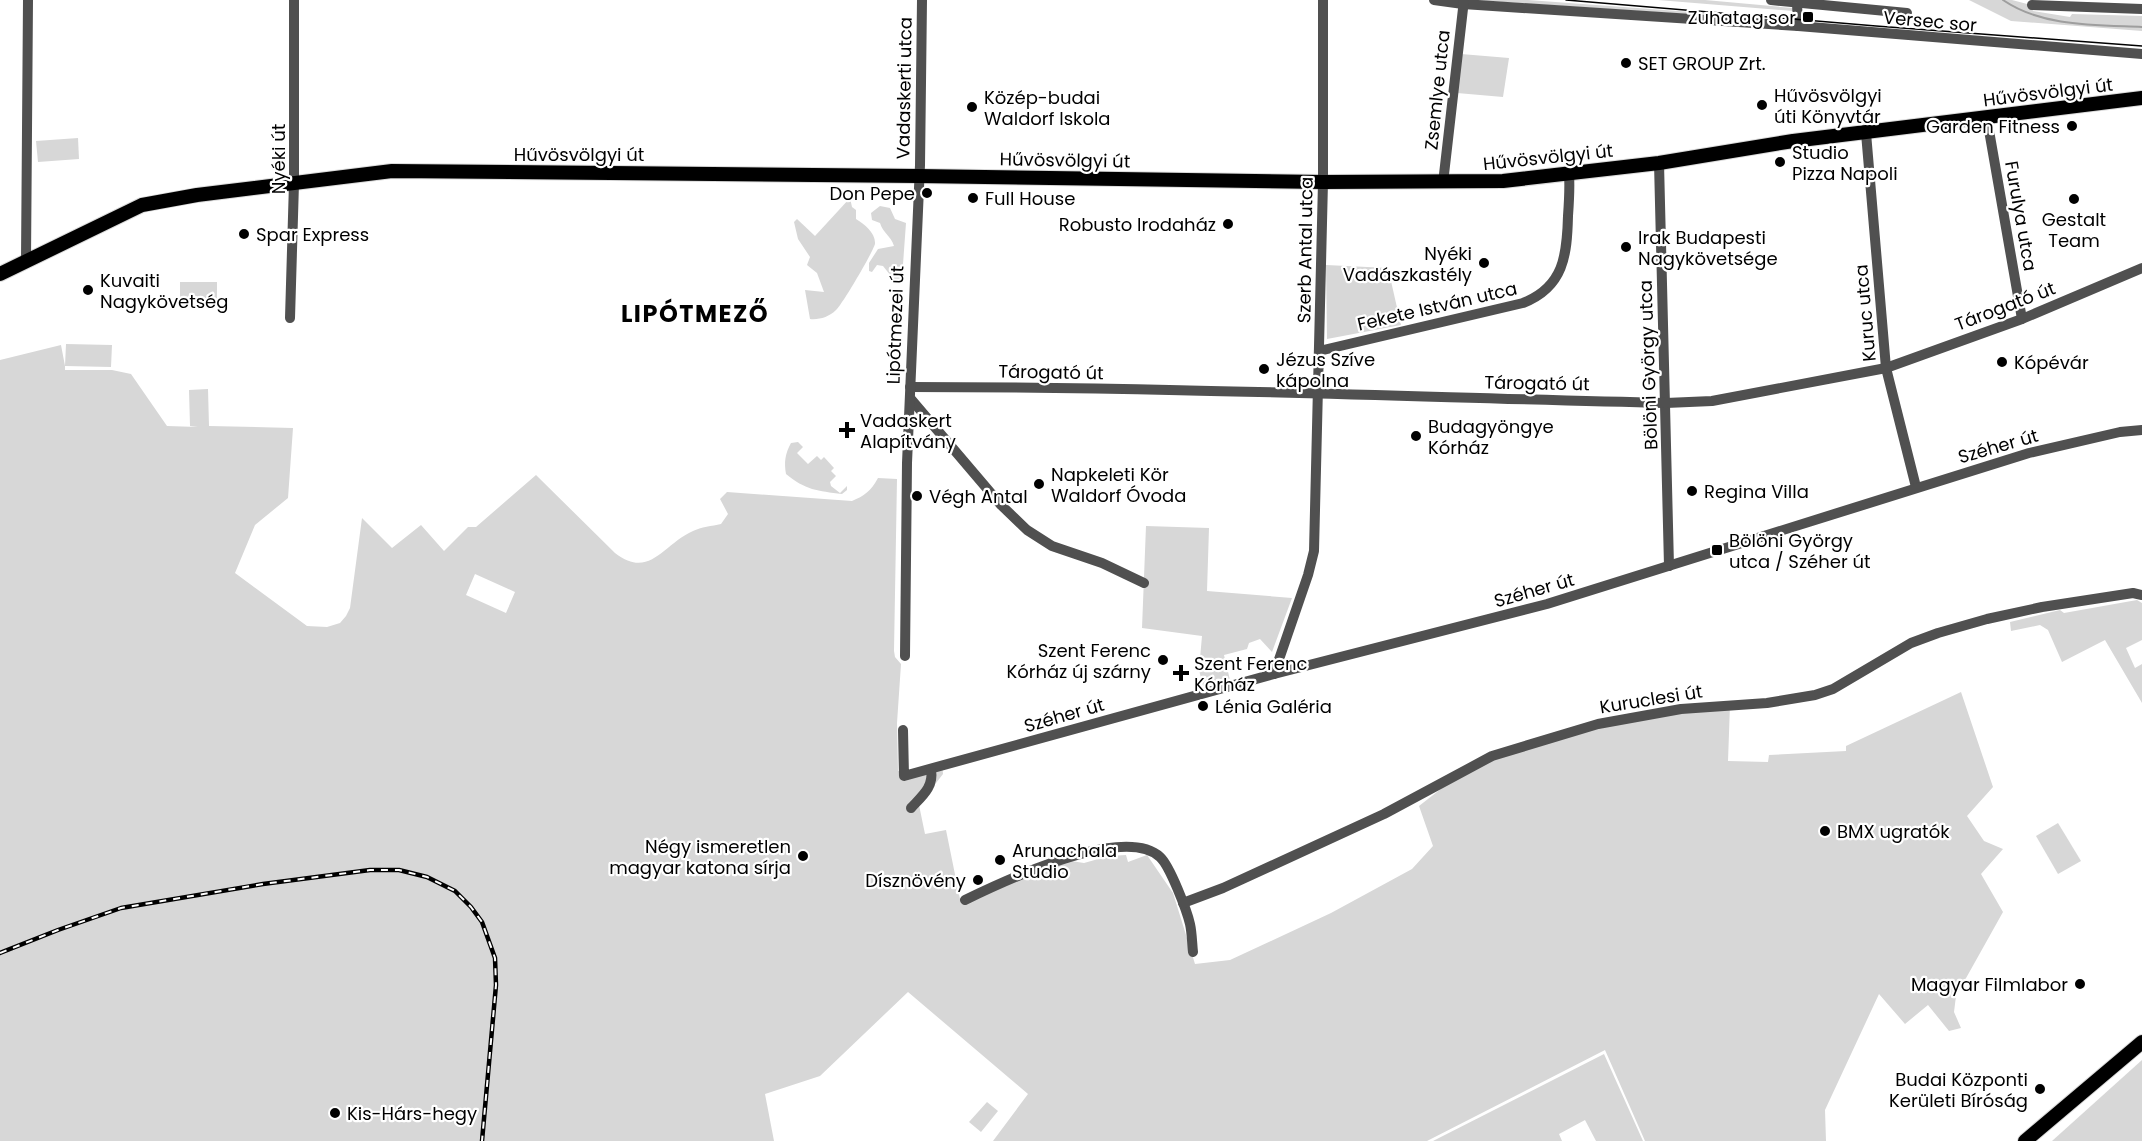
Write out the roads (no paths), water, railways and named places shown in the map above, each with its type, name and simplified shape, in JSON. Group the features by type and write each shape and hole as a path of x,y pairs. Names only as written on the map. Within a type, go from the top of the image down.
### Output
{"main road":[{"name":"Hűvösvölgyi út","path":"0,274 142,205 197,195 392,171 1323,183 1503,181 1659,163 1793,141 1987,119 2142,98"},
{"path":"2025,1141 2142,1042"}],"street":[{"path":"26,261 28,0"},
{"name":"Nyéki út","path":"290,318 294,183 294,0"},
{"name":"Vadaskerti utca","path":"918,176 922,0"},
{"name":"Szerb Antal utca","path":"1274,674 1314,551 1323,183 1323,0"},
{"name":"Versec sor","path":"1434,0 2142,54"},
{"path":"1771,0 1907,13"},
{"name":"Zsemlye utca","path":"1443,183 1463,2"},
{"path":"1797,3 1798,26"},
{"path":"2032,4 2079,3 2142,9"},
{"name":"Furulya utca","path":"1987,119 2022,319"},
{"name":"Kuruc utca","path":"1866,133 1886,368 1916,488"},
{"name":"Bölöni György utca","path":"1659,163 1669,566"},
{"name":"Fekete István utca","path":"1319,351 1523,303 1542,294 1557,274 1568,248 1569,174"},
{"name":"Lipótmezei út","path":"905,656 907,462 918,176"},
{"name":"Tárogató út","path":"910,393 1013,387 1665,403 1712,401 1886,368 2022,319 2142,268"},
{"path":"910,393 1018,523 1052,546 1102,563 1133,580 1144,583"},
{"name":"Széher út","path":"903,730 904,776 1274,674 1547,604 2029,453 2120,432 2142,430"},
{"name":"Kuruclesi út","path":"1183,903 1223,888 1384,814 1492,756 1598,724 1681,709 1767,703 1815,695 1833,689 1911,643 1938,633 1987,619 2042,608 2133,593 2142,595"},
{"path":"911,808 929,788 933,777 931,770"},
{"path":"965,900 1016,876 1082,854 1126,846 1144,848 1161,857 1168,869 1190,924 1193,952"}],"waterway":[{"path":"2003,0 2018,9 2052,20 2088,25 2142,27"}],"tram line":[{"path":"1566,0 2142,46"}],"railway":[{"path":"0,953 121,908 263,884 370,870 399,870 427,877 455,891 471,907 482,922 495,958 496,985 482,1141"}],"place":[{"name":"Zuhatag sor","path":"1808,17"},
{"name":"SET GROUP Zrt.","path":"1626,63"},
{"name":"Hűvösvölgyi úti Könyvtár","path":"1762,105"},
{"name":"Közép-budai Waldorf Iskola","path":"972,107"},
{"name":"Garden Fitness","path":"2072,126"},
{"name":"Studio Pizza Napoli","path":"1780,162"},
{"name":"Don Pepe","path":"927,193"},
{"name":"Full House","path":"973,198"},
{"name":"Gestalt Team","path":"2074,199"},
{"name":"Robusto Irodaház","path":"1228,224"},
{"name":"Spar Express","path":"244,234"},
{"name":"Irak Budapesti Nagykövetsége","path":"1626,247"},
{"name":"Nyéki Vadászkastély","path":"1484,263"},
{"name":"Kuvaiti Nagykövetség","path":"88,290"},
{"name":"Kópévár","path":"2002,362"},
{"name":"Jézus Szíve kápolna","path":"1264,369"},
{"name":"Vadaskert Alapítvány","path":"847,430"},
{"name":"Budagyöngye Kórház","path":"1416,436"},
{"name":"Napkeleti Kör Waldorf Óvoda","path":"1039,484"},
{"name":"Regina Villa","path":"1692,491"},
{"name":"Végh Antal","path":"917,496"},
{"name":"Bölöni György utca / Széher út","path":"1717,550"},
{"name":"Szent Ferenc Kórház új szárny","path":"1163,660"},
{"name":"Szent Ferenc Kórház","path":"1181,673"},
{"name":"Lénia Galéria","path":"1203,706"},
{"name":"BMX ugratók","path":"1825,831"},
{"name":"Négy ismeretlen magyar katona sírja","path":"803,856"},
{"name":"Arunachala Studio","path":"1000,860"},
{"name":"Dísznövény","path":"978,880"},
{"name":"Magyar Filmlabor","path":"2080,984"},
{"name":"Budai Központi Kerületi Bíróság","path":"2040,1089"},
{"name":"Kis-Hárs-hegy","path":"335,1113"}],"district":[{"name":"LIPÓTMEZŐ","path":"695,313"}]}
